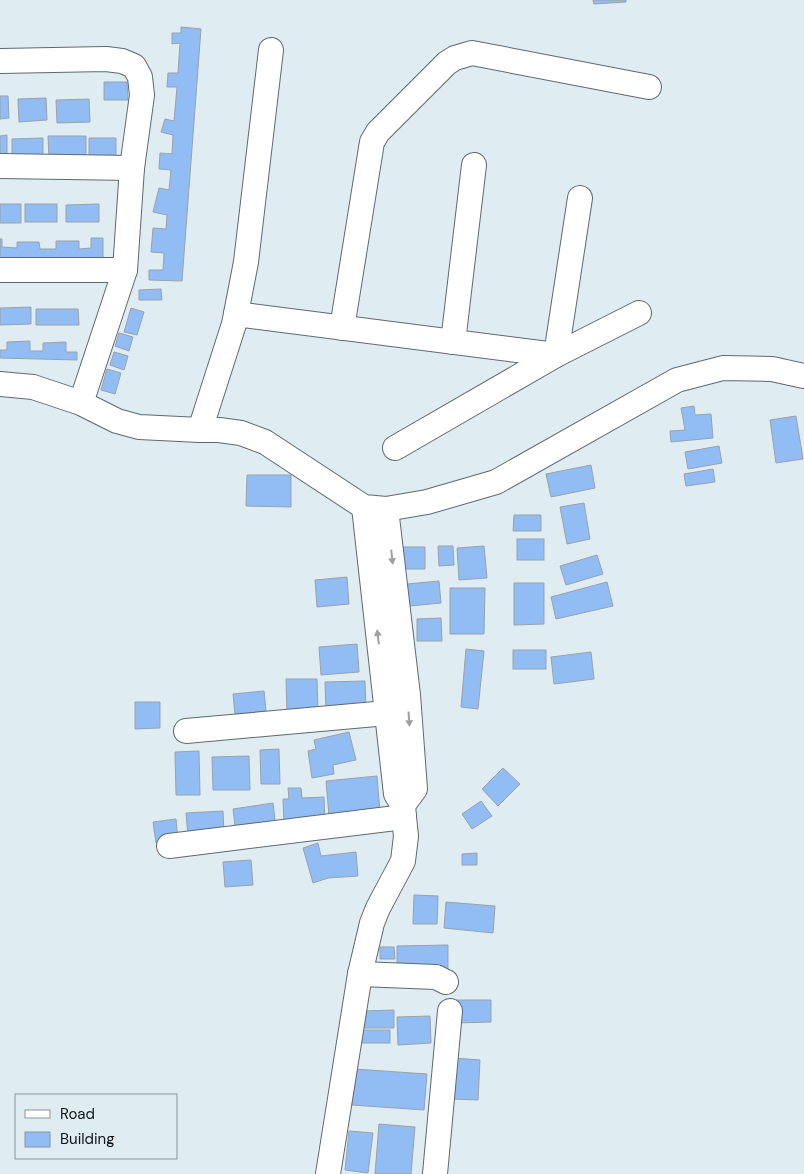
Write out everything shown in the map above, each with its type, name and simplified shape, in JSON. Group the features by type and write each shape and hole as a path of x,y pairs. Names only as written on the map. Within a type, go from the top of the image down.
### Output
{"street":[{"path":"200,430 236,314 246,262 271,50"},
{"path":"342,328 372,142 378,132 447,63 455,58 472,53 650,87"},
{"path":"0,61 106,59 122,61 134,66 140,77 142,96 132,168 125,270 81,403"},
{"path":"453,342 474,165"},
{"path":"0,166 132,168"},
{"path":"556,355 580,198"},
{"path":"0,270 125,270"},
{"path":"395,448 556,355 639,313"},
{"path":"236,314 556,355"},
{"path":"0,384 33,387 81,403 117,421 139,427 219,430 241,433 265,442 375,508 427,502 496,482 678,380 723,368 772,370 804,376"},
{"path":"375,508 394,672 415,789 403,811"},
{"path":"328,1174 360,974 375,916 403,861 406,836 403,811 396,794 387,713 394,672"},
{"path":"186,731 387,713"},
{"path":"169,846 403,811"},
{"path":"360,974 436,977 446,982"},
{"path":"435,1174 450,1011"}],"building":[{"path":"593,0 626,0 626,2 594,4"},
{"path":"181,27 201,29 182,281 149,280 149,270 163,270 164,253 151,252 153,228 166,229 167,215 153,212 159,188 169,190 171,170 159,169 160,153 172,154 173,135 161,132 165,119 174,121 177,87 167,87 168,73 178,73 180,43 172,44 172,33 181,33"},
{"path":"104,82 127,82 128,100 104,100"},
{"path":"0,96 8,96 9,118 0,119"},
{"path":"46,98 47,120 19,122 18,99"},
{"path":"89,99 90,122 57,123 56,100"},
{"path":"7,135 7,154 0,155 0,136"},
{"path":"48,136 86,136 86,158 49,159"},
{"path":"43,138 43,156 12,156 12,139"},
{"path":"89,138 116,138 116,156 89,157"},
{"path":"0,204 21,204 21,223 0,223"},
{"path":"25,204 57,204 57,222 25,222"},
{"path":"99,204 99,222 66,222 66,205"},
{"path":"91,238 103,238 103,258 0,260 0,239 2,239 2,247 17,248 17,242 39,242 40,249 56,249 56,241 79,241 79,249 91,248"},
{"path":"161,289 162,300 139,300 139,290"},
{"path":"31,307 31,324 0,325 0,308"},
{"path":"131,308 144,312 137,335 124,332"},
{"path":"36,309 78,309 79,325 36,325"},
{"path":"119,333 133,337 129,351 115,346"},
{"path":"30,341 30,351 43,351 43,343 66,342 66,352 77,352 77,360 0,358 0,350 7,350 7,342"},
{"path":"114,352 128,356 124,370 110,365"},
{"path":"107,369 121,373 115,394 101,390"},
{"path":"694,406 695,415 711,414 713,438 671,442 670,431 685,430 681,408"},
{"path":"796,416 803,459 776,463 770,420"},
{"path":"719,446 722,463 688,469 685,452"},
{"path":"591,465 595,488 551,497 546,474"},
{"path":"713,469 715,482 686,486 684,474"},
{"path":"247,475 291,475 291,507 246,506"},
{"path":"584,503 590,539 567,544 560,507"},
{"path":"514,515 541,515 541,531 513,531"},
{"path":"517,539 544,539 544,560 517,560"},
{"path":"438,546 453,546 454,565 439,566"},
{"path":"484,546 487,578 459,580 457,548"},
{"path":"397,547 425,547 425,569 398,569"},
{"path":"597,555 603,574 566,585 560,566"},
{"path":"347,577 349,604 317,607 315,580"},
{"path":"439,581 441,603 409,606 407,584"},
{"path":"607,582 613,606 556,619 551,597"},
{"path":"514,583 544,583 544,624 514,625"},
{"path":"450,588 485,588 484,634 450,634"},
{"path":"441,618 442,641 417,641 417,619"},
{"path":"357,644 359,672 321,675 319,647"},
{"path":"466,649 484,651 478,709 461,707"},
{"path":"513,650 546,650 546,669 513,669"},
{"path":"591,652 594,679 554,684 551,657"},
{"path":"286,679 317,679 318,712 287,713"},
{"path":"365,681 366,710 326,711 325,682"},
{"path":"264,691 266,711 235,714 233,694"},
{"path":"135,702 160,702 160,728 135,729"},
{"path":"349,732 356,760 333,765 334,774 312,778 308,751 316,749 314,740"},
{"path":"279,749 280,784 261,784 260,750"},
{"path":"199,751 200,795 176,795 175,752"},
{"path":"249,756 250,790 213,790 212,757"},
{"path":"503,768 520,784 498,806 482,789"},
{"path":"377,776 380,812 329,816 326,781"},
{"path":"288,788 301,788 302,798 324,797 325,821 284,823 283,799 289,799"},
{"path":"481,801 492,816 472,829 462,814"},
{"path":"273,803 276,829 236,834 233,809"},
{"path":"223,811 224,833 188,836 186,813"},
{"path":"176,819 178,840 156,843 153,822"},
{"path":"318,843 321,856 356,852 358,876 328,878 313,883 303,848"},
{"path":"477,853 477,865 462,865 462,854"},
{"path":"251,860 253,885 225,887 223,862"},
{"path":"414,895 438,896 437,924 413,924"},
{"path":"446,902 495,906 493,933 444,928"},
{"path":"448,945 448,970 397,971 397,946"},
{"path":"380,947 394,947 395,959 380,959"},
{"path":"456,1000 491,1000 491,1022 456,1023"},
{"path":"394,1010 394,1028 364,1028 364,1011"},
{"path":"430,1016 431,1043 398,1045 397,1017"},
{"path":"357,1030 390,1030 390,1043 357,1043"},
{"path":"454,1058 480,1060 478,1100 451,1099"},
{"path":"354,1069 427,1074 424,1110 352,1105"},
{"path":"379,1124 415,1127 411,1174 375,1174"},
{"path":"349,1131 373,1133 368,1173 345,1170"}]}
